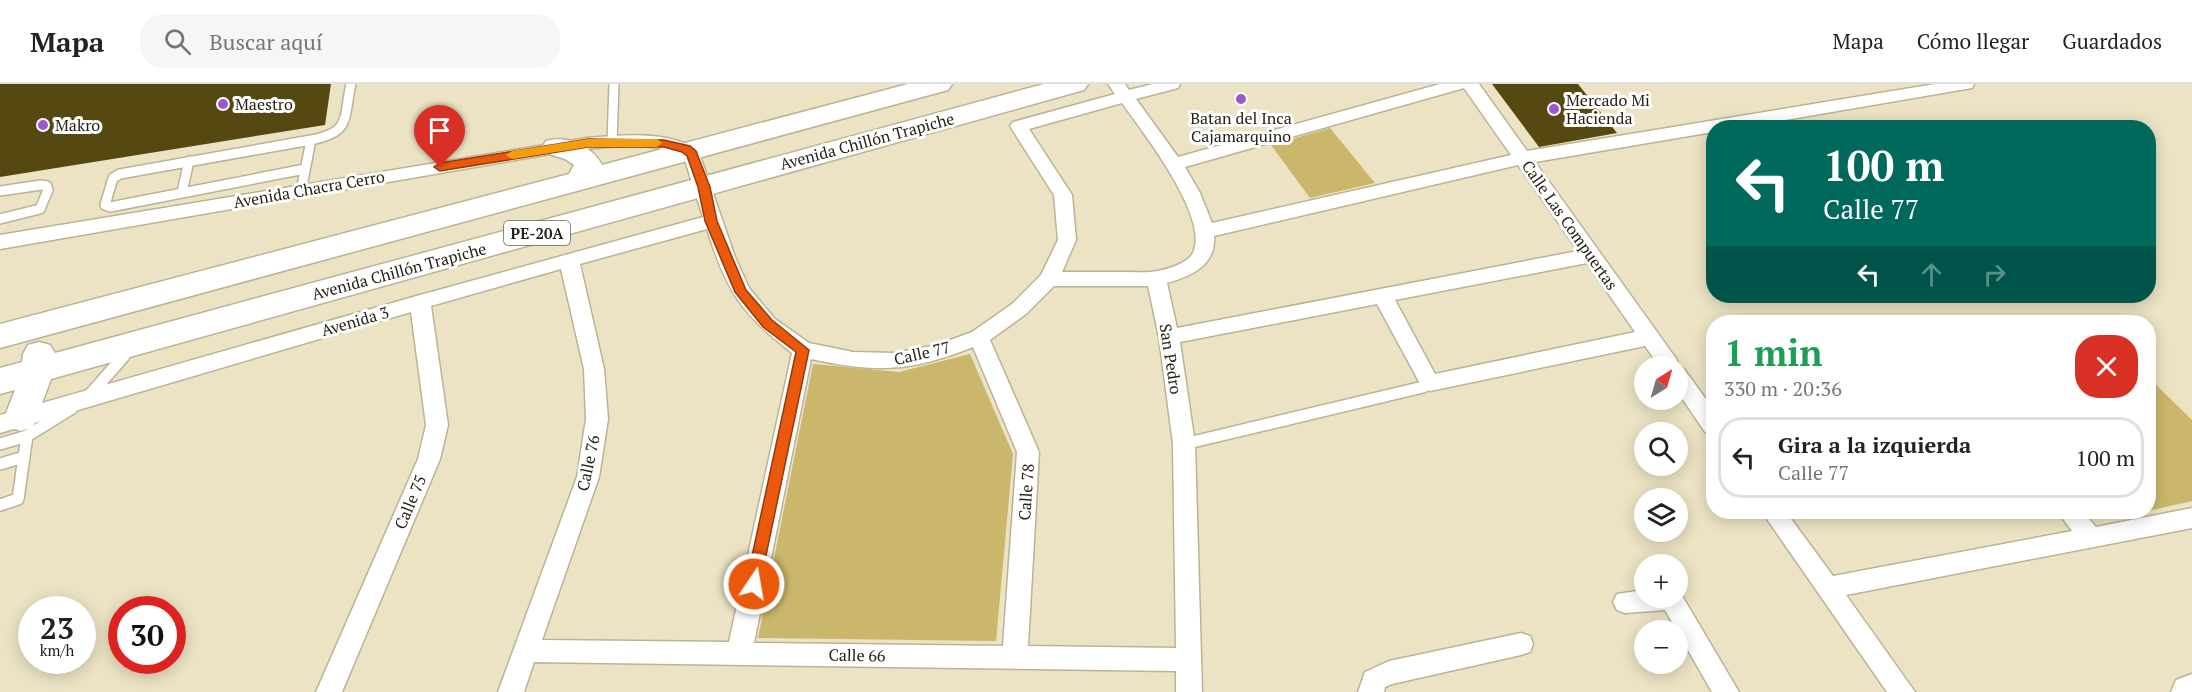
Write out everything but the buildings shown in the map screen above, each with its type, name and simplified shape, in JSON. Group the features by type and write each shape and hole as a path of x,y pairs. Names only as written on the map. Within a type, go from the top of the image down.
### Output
{"main road":[{"name":"PE-20A","path":"0,336 939,84"},
{"name":"Avenida Chillón Trapiche","path":"0,381 1075,84"},
{"path":"898,95 914,128"},
{"path":"556,147 581,154 587,160 588,165 579,180"},
{"path":"215,278 217,321"},
{"path":"16,426 38,370 41,325"}],"street":[{"path":"1120,90 1172,84"},
{"path":"1176,164 1459,84"},
{"name":"Calle Las Compuertas","path":"1470,84 1663,356"},
{"path":"1750,120 1966,84"},
{"path":"1049,279 1156,279 1178,272 1200,258 1206,244 1206,231 1176,164 1120,90"},
{"name":"Calle 77","path":"689,151 704,187 711,221 741,292 768,324 803,350 853,360 894,362 940,352 979,337 1018,309 1049,279 1067,240 1063,195 1019,126 1120,90"},
{"path":"1206,231 1522,158 1706,127"},
{"name":"Avenida Chacra Cerro","path":"0,242 556,147 612,142 664,144 689,151"},
{"name":"Avenida 3","path":"16,426 87,399 420,302 711,221"},
{"path":"1169,337 1592,255"},
{"name":"Calle 76","path":"511,692 588,477 597,418 594,369 569,260"},
{"name":"San Pedro","path":"1156,279 1169,337 1184,444 1189,692"},
{"path":"1382,295 1430,382 1650,338"},
{"name":"Calle 75","path":"329,692 429,459 437,425 420,302"},
{"name":"Calle 78","path":"979,337 1029,452 1015,658"},
{"path":"739,654 803,350"},
{"path":"1688,391 1706,416"},
{"path":"1827,588 2192,518"},
{"path":"1778,519 1902,692"},
{"path":"2075,519 2091,537"},
{"path":"1625,602 1667,598 1673,602 1726,692"},
{"path":"1371,692 1374,680 1389,673 1521,644"},
{"name":"Calle 66","path":"526,651 1188,660"}],"lane":[{"path":"305,169 110,207 105,205 112,178 116,175 332,136 341,129 351,84"},
{"path":"612,142 614,84"},
{"path":"301,191 311,140"},
{"path":"182,192 189,160"},
{"path":"0,191 40,185 47,186 48,190 40,209 0,219"},
{"path":"87,399 134,344"},
{"path":"1184,444 1423,387 1430,382"},
{"path":"0,444 16,426"},
{"path":"0,505 18,500 24,457 16,426"},
{"path":"0,464 24,457"}],"shaded area":[{"path":"1330,128 1375,183 1310,198 1271,145"},
{"path":"970,354 1013,454 996,641 758,638 813,364 899,372"},
{"path":"2156,385 2192,420 2192,501 2156,509"}],"slow traffic":[{"path":"512,155 588,143 657,143"}],"place":[{"name":"Batan del Inca Cajamarquino","path":"1241,99"},
{"name":"Maestro","path":"223,104"},
{"name":"Mercado Mi Hacienda","path":"1554,109"},
{"name":"Makro","path":"43,125"}],"route":[{"path":"440,167 588,143 664,144 686,149 692,154 704,187 711,221 741,292 768,324 803,350 754,584"}]}
